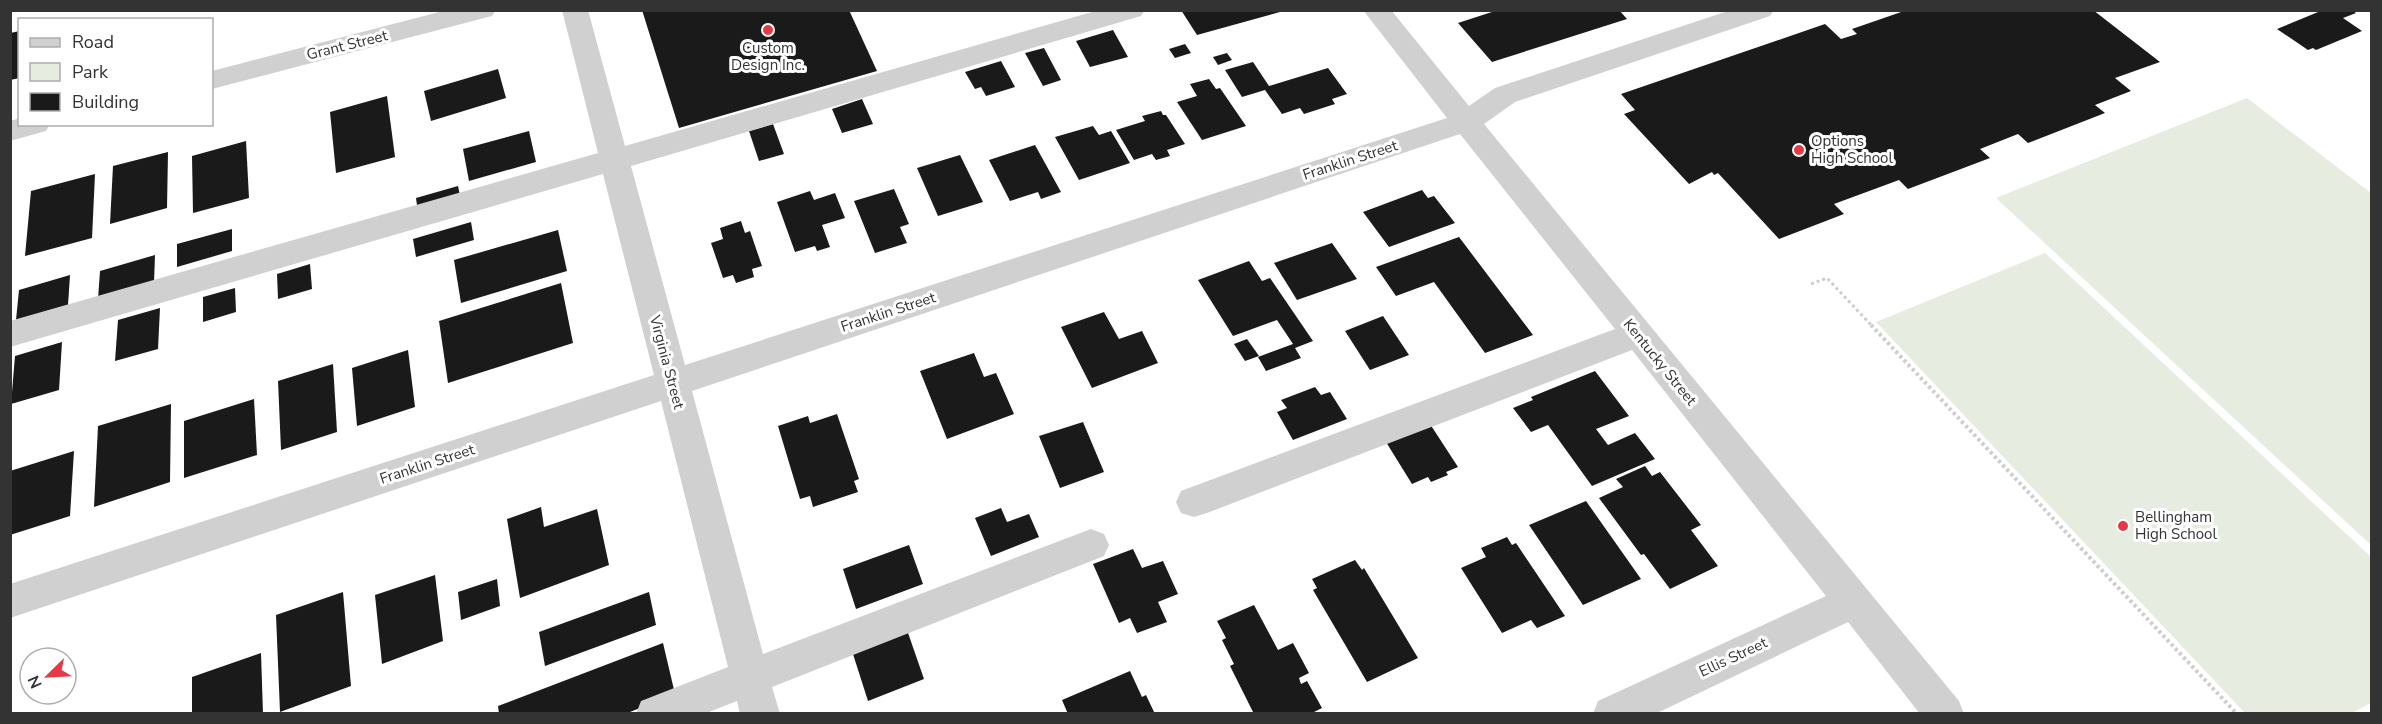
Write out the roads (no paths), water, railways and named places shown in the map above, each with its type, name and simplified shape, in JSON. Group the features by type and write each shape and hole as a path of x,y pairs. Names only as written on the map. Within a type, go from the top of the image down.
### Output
{"street":[{"name":"Grant Street","path":"213,80 483,10"},
{"name":"Virginia Street","path":"575,10 760,714"},
{"path":"10,334 1132,10"},
{"name":"Kentucky Street","path":"1376,10 1945,714"},
{"name":"Franklin Street","path":"10,602 1466,122 1504,95 1761,10"},
{"path":"10,131 29,126"},
{"path":"1194,502 1638,334"},
{"path":"655,714 1090,545"},
{"name":"Ellis Street","path":"1612,714 1854,601"}],"place":[{"name":"Custom Design Inc.","path":"768,30"},
{"name":"Options High School","path":"1799,150"},
{"name":"Bellingham High School","path":"2123,526"}]}
